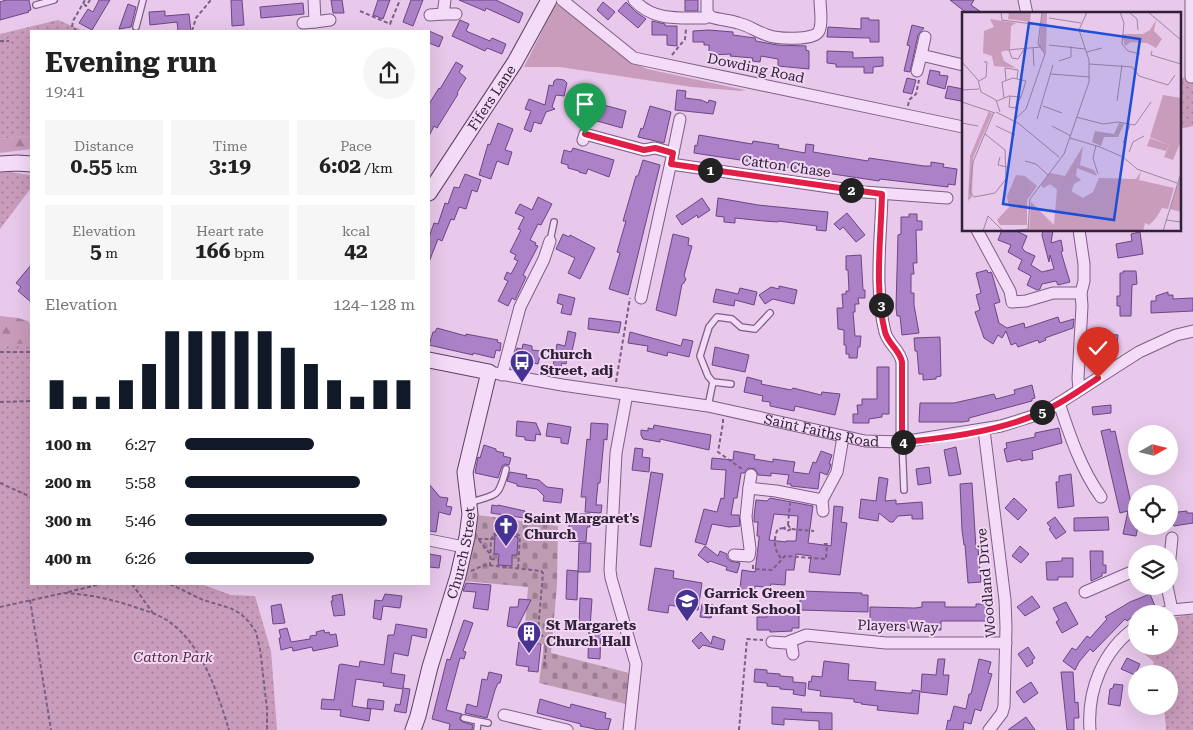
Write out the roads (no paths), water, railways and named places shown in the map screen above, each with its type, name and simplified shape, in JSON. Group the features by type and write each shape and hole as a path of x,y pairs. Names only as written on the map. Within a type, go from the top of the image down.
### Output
{"street":[{"path":"314,0 315,22"},
{"path":"443,14 444,0"},
{"name":"Fifers Lane","path":"430,191 505,78 549,0"},
{"name":"Dowding Road","path":"562,0 634,58 962,128"},
{"path":"634,0 654,15 686,18 705,18 709,16 740,23 767,36 776,38 808,38 815,36 819,32 820,0"},
{"path":"707,0 709,16"},
{"path":"1191,0 1192,77"},
{"path":"430,15 456,14"},
{"path":"303,23 330,20"},
{"path":"917,71 924,37"},
{"path":"921,55 962,65"},
{"path":"635,298 672,159 680,120"},
{"name":"Catton Chase","path":"585,133 644,150 655,148 672,159 882,194 947,198"},
{"path":"0,164 30,164"},
{"path":"882,194 880,299 886,334 893,350 901,356 902,362 902,442"},
{"path":"1079,231 1084,264 1084,281 1081,293 1079,390"},
{"path":"977,237 1010,291 1012,302 1026,301 1053,294 1081,293"},
{"path":"496,373 520,307 544,259 550,241"},
{"name":"Saint Faiths Road","path":"430,360 562,385 708,406 843,438 872,442 902,442 984,430 1012,424 1033,416 1059,404 1139,352 1176,336 1193,331"},
{"name":"Church Street","path":"413,730 430,666 469,542 469,503 465,472 496,373"},
{"path":"627,394 616,454 610,570 636,664 629,730"},
{"path":"1059,404 1089,480 1101,497"},
{"name":"Woodland Drive","path":"984,430 1005,606 1006,643 1002,714 989,730"},
{"path":"750,488 791,493 822,505 837,472 843,438"},
{"path":"734,555 749,556 750,548 746,517 751,476"},
{"path":"1171,545 1172,538"},
{"path":"430,540 469,542"},
{"path":"1085,592 1128,573"},
{"path":"1178,610 1193,608"},
{"path":"1090,730 1090,706 1101,666 1112,649 1128,632"},
{"name":"Players Way","path":"772,642 791,641 806,635 886,643 1006,643"},
{"path":"791,641 793,654"},
{"path":"504,715 517,712 538,727 567,730"}],"lane":[{"path":"36,5 54,0"},
{"path":"136,27 143,0"},
{"path":"550,241 554,222"},
{"path":"731,384 713,382 708,376 700,356 709,327 718,317 732,319 742,327 752,330 770,313"},
{"path":"708,406 713,382"},
{"path":"902,442 904,490"},
{"path":"469,503 497,494 501,488 506,469"},
{"path":"464,718 488,723"},
{"path":"477,730 478,721"}],"place":[{"name":"Church Street, adj","path":"522,383"},
{"name":"Saint Margaret's Church","path":"506,547"},
{"name":"Garrick Green Infant School","path":"687,622"},
{"name":"St Margarets Church Hall","path":"529,654"}],"park label":[{"name":"Catton Park","path":"173,657"}]}
